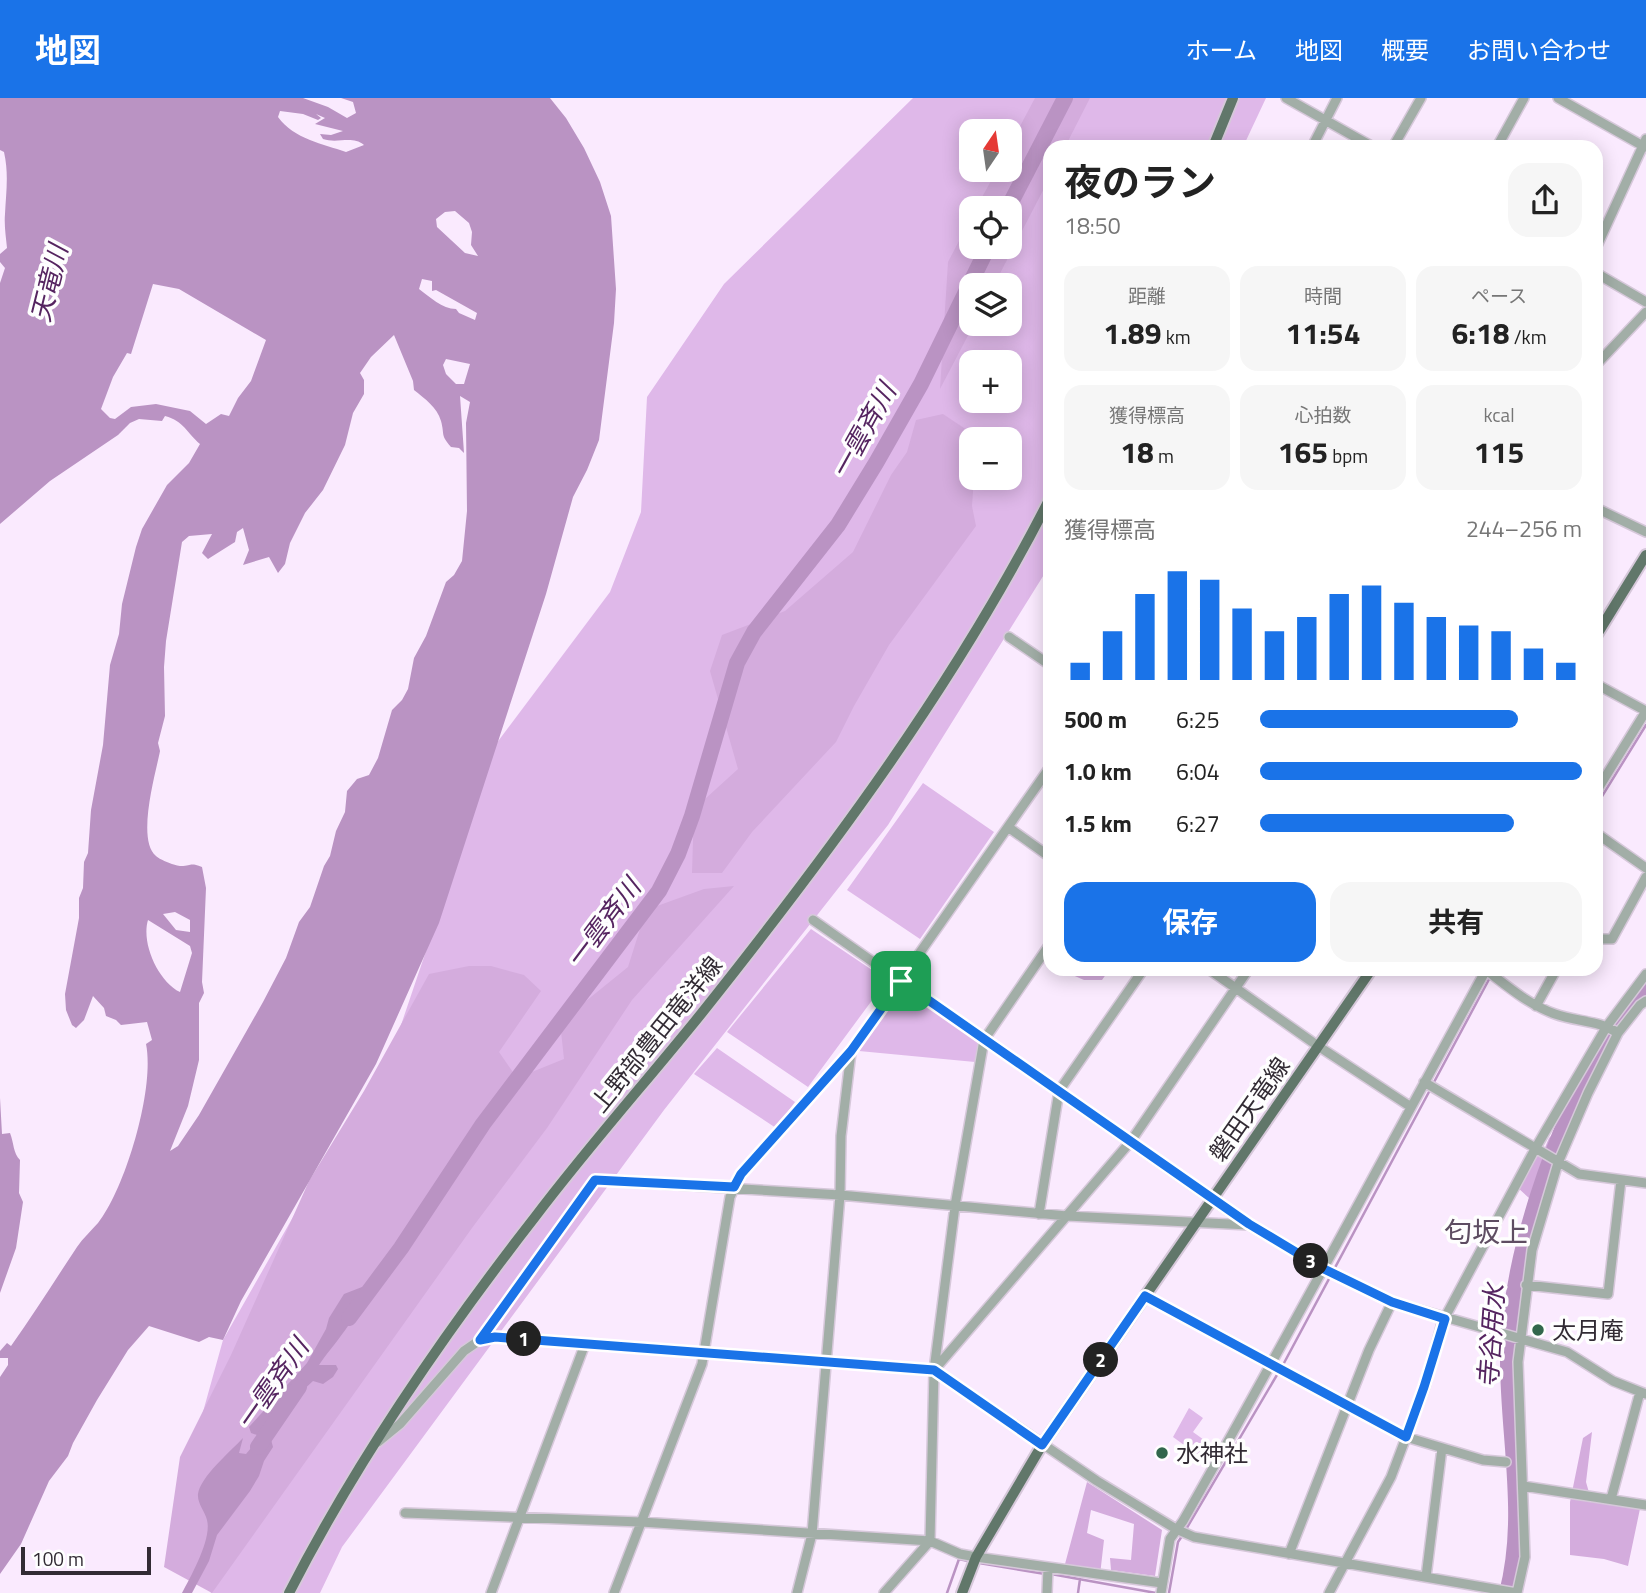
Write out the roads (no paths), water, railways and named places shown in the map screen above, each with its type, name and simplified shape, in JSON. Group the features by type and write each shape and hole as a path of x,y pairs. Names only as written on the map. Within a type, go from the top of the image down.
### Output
{"main road":[{"path":"1216,140 1233,98"},
{"name":"上野部豊田竜洋線","path":"289,1593 374,1446 460,1316 536,1215 768,928 920,720 1017,560 1043,511"},
{"path":"1603,625 1646,555"},
{"name":"磐田天竜線","path":"962,1593 976,1557 1004,1505 1042,1445 1367,976"}],"street":[{"path":"1286,98 1361,140"},
{"path":"1316,140 1337,98"},
{"path":"1397,140 1421,98"},
{"path":"1501,140 1524,98"},
{"path":"1558,98 1645,144 1603,233"},
{"path":"1603,277 1646,302"},
{"path":"1603,358 1646,312"},
{"path":"1603,511 1646,532"},
{"path":"1009,637 1043,660"},
{"path":"1603,688 1646,711 1603,781"},
{"path":"614,1593 705,1353 730,1197 734,1187 741,1174 851,1051 1043,777"},
{"path":"1008,827 1043,852"},
{"path":"1603,839 1646,868"},
{"path":"1603,939 1612,939 1646,877"},
{"path":"813,920 1249,1224 1324,1269 1392,1302 1567,1352 1613,1381 1643,1393 1611,1499"},
{"path":"884,1593 930,1541 934,1370 955,1206 984,1040 1043,954"},
{"path":"1329,1593 1391,1477 1424,1387 1445,1319 1535,1149 1607,1026 1646,974"},
{"path":"1039,1214 1059,1091 1139,976"},
{"path":"1218,976 1411,1107"},
{"path":"934,1370 1130,1140 1244,976"},
{"path":"405,1513 641,1522 930,1541 976,1557 1162,1588 1170,1539 1273,1364 1483,976"},
{"path":"1494,976 1536,1006 1557,1015 1607,1026 1618,1033"},
{"path":"1536,1006 1553,976"},
{"path":"480,1340 495,1337 934,1370 1042,1445 1176,1529 1194,1537 1517,1593 1525,1557 1519,1337 1538,1226 1558,1163 1588,1093 1618,1033 1646,1001"},
{"path":"797,1593 812,1534 827,1362 841,1136 851,1051"},
{"path":"1424,1082 1578,1174 1646,1183"},
{"path":"374,1446 400,1424 464,1351 480,1340 595,1180 839,1195 1067,1216 1249,1224"},
{"path":"1526,1285 1608,1294 1621,1180"},
{"path":"1145,1296 1406,1437 1483,1460 1506,1462"},
{"path":"1289,1554 1370,1346 1392,1302"},
{"path":"491,1593 585,1344"},
{"path":"1426,1577 1442,1448"},
{"path":"1522,1486 1646,1505"},
{"path":"1047,1593 1048,1568"}],"water":[{"name":"天竜川","path":"0,98 303,98 328,107 347,118 356,113 353,102 341,98 550,98 584,148 600,182 611,216 616,289 599,440 573,497 546,594 439,923 376,1064 241,1301 223,1340 209,1337 199,1342 149,1326 128,1350 97,1400 68,1456 49,1481 21,1544 0,1574 0,1377 8,1365 8,1358 0,1358 0,1351 7,1343 11,1346 77,1247 108,1207 128,1162 142,1110 148,1063 146,1044 152,1040 147,1022 121,1025 106,1016 104,1008 93,996 84,1020 76,1028 66,1010 65,994 79,918 79,898 83,888 84,862 88,853 91,810 103,745 110,665 119,634 122,604 142,529 167,485 189,463 200,444 181,424 171,418 165,416 162,421 139,419 50,481 0,524 0,283 5,268 0,262 0,254 7,248 7,183 4,152 0,150","holes":["280,111 303,114 318,120 321,118 316,114 325,118 315,124 343,131 331,135 320,134 323,139 350,140 364,145 346,152 309,140 278,117","455,211 469,223 472,232 471,245 478,256 465,253 437,227 436,219 445,212","422,279 432,281 432,291 436,290 477,313 475,320 456,309 441,305 419,289","153,284 179,289 266,340 251,381 229,416 221,414 206,424 190,411 156,404 131,407 115,419 110,418 101,409 113,377 127,353 131,354","394,335 413,381 414,390 437,412 444,437 451,447 459,448 464,453 460,396 470,402 466,423 467,511 462,561 454,575 446,582 426,636 414,658 408,689 392,710 378,758 369,775 357,779 347,791 345,812 336,831 330,856 310,907 299,922 286,958 199,1115 178,1146 170,1151 188,1106 199,1060 199,1003 204,993 202,982 206,888 202,867 193,864 179,866 156,856 150,848 147,821 160,751 158,743 165,716 166,641 182,542 189,536 212,534 202,553 208,559 235,542 237,532 243,528 249,550 243,565 269,557 278,573 285,564 290,543 305,513 323,490 345,445 353,413 364,394 364,380 360,373 371,357","446,359 470,364 464,384 456,384 446,374 443,365","175,912 190,920 190,932 176,930 163,914","148,920 190,946 192,953 180,992 172,987 158,970 147,939"]},
{"path":"0,1098 2,1134 10,1133 20,1160 19,1193 23,1202 16,1248 0,1293"},
{"path":"362,1287 362,1296 354,1317 319,1365 336,1365 338,1369 333,1377 323,1384 313,1381 267,1424 273,1447 259,1476 217,1535 209,1561 192,1593 182,1593 200,1557 208,1528 198,1497 204,1480 243,1438 239,1453 246,1454 256,1442 257,1435 251,1433 249,1427 307,1363 344,1294"}],"waterway":[{"name":"一雲斉川","path":"1043,140 1065,98"},
{"name":"一雲斉川","path":"1014,196 1043,140"},
{"name":"一雲斉川","path":"349,1318 401,1248 483,1124 659,891 678,854 692,816 737,663 754,632 838,525 876,463 921,384 982,259"},
{"path":"1603,795 1646,725"},
{"path":"1433,1084 1491,976"},
{"name":"寺谷用水","path":"1507,1593 1516,1535 1508,1360 1510,1320 1526,1237 1553,1154 1587,1076 1610,1034 1646,985"},
{"path":"1185,1531 1284,1363 1430,1090"},
{"name":"一雲斉川","path":"258,1447 299,1387"},
{"path":"1169,1593 1178,1542 1182,1536"},
{"path":"947,1593 959,1559 972,1562"},
{"path":"979,1563 1045,1574"},
{"path":"1051,1574 1156,1593"},
{"path":"1078,1593 1080,1579"}],"place":[{"name":"太月庵","path":"1538,1330"},
{"name":"水神社","path":"1162,1453"}],"district":[{"name":"匂坂上","path":"1486,1231"}]}
